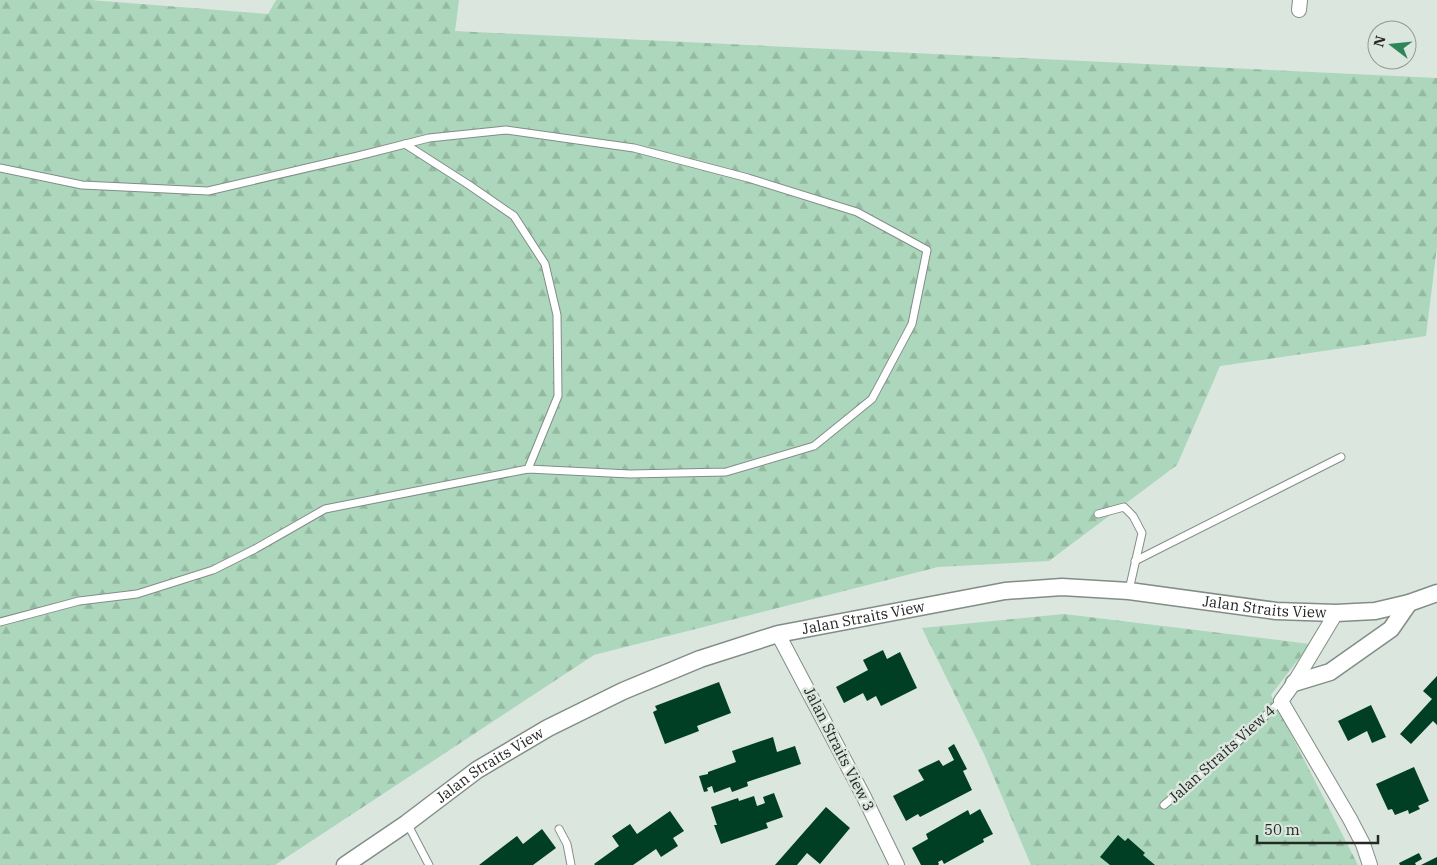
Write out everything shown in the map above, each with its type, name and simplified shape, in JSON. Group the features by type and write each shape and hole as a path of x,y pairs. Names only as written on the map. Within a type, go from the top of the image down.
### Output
{"street":[{"name":"Jalan Straits View","path":"345,865 407,823 477,770 548,728 623,691 700,658 778,634 1005,591 1062,587 1128,590 1276,611 1336,613 1375,611 1436,596"},
{"path":"1294,683 1330,672 1391,629 1409,603"},
{"name":"Jalan Straits View 4","path":"1336,613 1294,683 1280,702 1350,819 1363,844 1370,865"},
{"name":"Jalan Straits View 3","path":"778,634 864,797 897,865"}],"lane":[{"path":"0,168 82,185 208,191 429,138 506,130 634,148 748,178 857,212 927,250 912,324 872,400 814,446 726,472 630,474 528,468 325,510 213,570 138,594 79,601 0,622"},
{"path":"405,144 514,216 545,264 557,315 558,396 528,468"},
{"path":"1135,561 1341,457"},
{"path":"1098,514 1124,507 1133,516 1142,533 1128,590"},
{"name":"Jalan Straits View 4","path":"1164,806 1224,755 1280,702"},
{"path":"407,823 429,865"},
{"path":"559,829 567,844 571,865"}],"green space":[{"path":"0,0 90,0 268,14 276,0 459,0 455,31 1437,78 1437,246 1426,336 1220,366 1177,465 1049,561 938,567 594,655 275,865 0,865"},
{"path":"1064,614 1310,644 1271,695 1358,865 1031,865 984,754 922,628"}],"building":[{"path":"883,650 887,659 900,652 917,688 881,706 876,696 867,701 863,693 844,703 836,687 868,670 863,660"},
{"path":"1437,676 1437,725 1433,721 1411,744 1400,734 1432,699 1423,691"},
{"path":"719,682 731,713 697,726 699,731 665,744 653,712 657,710 655,706"},
{"path":"1371,705 1386,737 1372,743 1367,731 1348,741 1338,721"},
{"path":"773,737 777,752 795,746 801,764 747,782 748,786 732,792 730,787 714,793 712,786 707,788 708,791 704,792 699,776 736,762 732,751"},
{"path":"954,744 967,769 963,771 972,790 920,817 918,814 906,821 893,796 924,780 918,770 939,760 943,766 954,760 948,748"},
{"path":"1414,767 1429,801 1418,806 1420,809 1409,814 1408,810 1395,815 1392,809 1388,810 1376,784"},
{"path":"774,793 783,817 766,823 768,828 721,844 714,825 717,825 711,807 738,798 739,801 754,796 757,806 765,803 763,797"},
{"path":"826,807 850,828 820,864 807,853 797,865 775,865"},
{"path":"980,809 993,834 983,839 984,842 944,864 942,860 938,862 938,865 921,865 912,848 928,839 926,834 968,810 970,815"},
{"path":"670,811 684,831 673,838 678,846 661,857 656,849 633,865 594,864 619,846 612,836 630,824 637,834"},
{"path":"542,829 556,848 533,865 479,865 517,836 523,844"},
{"path":"1118,835 1125,841 1128,838 1155,865 1110,865 1100,857"},
{"path":"1419,853 1422,859 1415,863 1416,865 1400,865 1399,863"},
{"path":"1437,857 1437,865 1421,865"}]}
